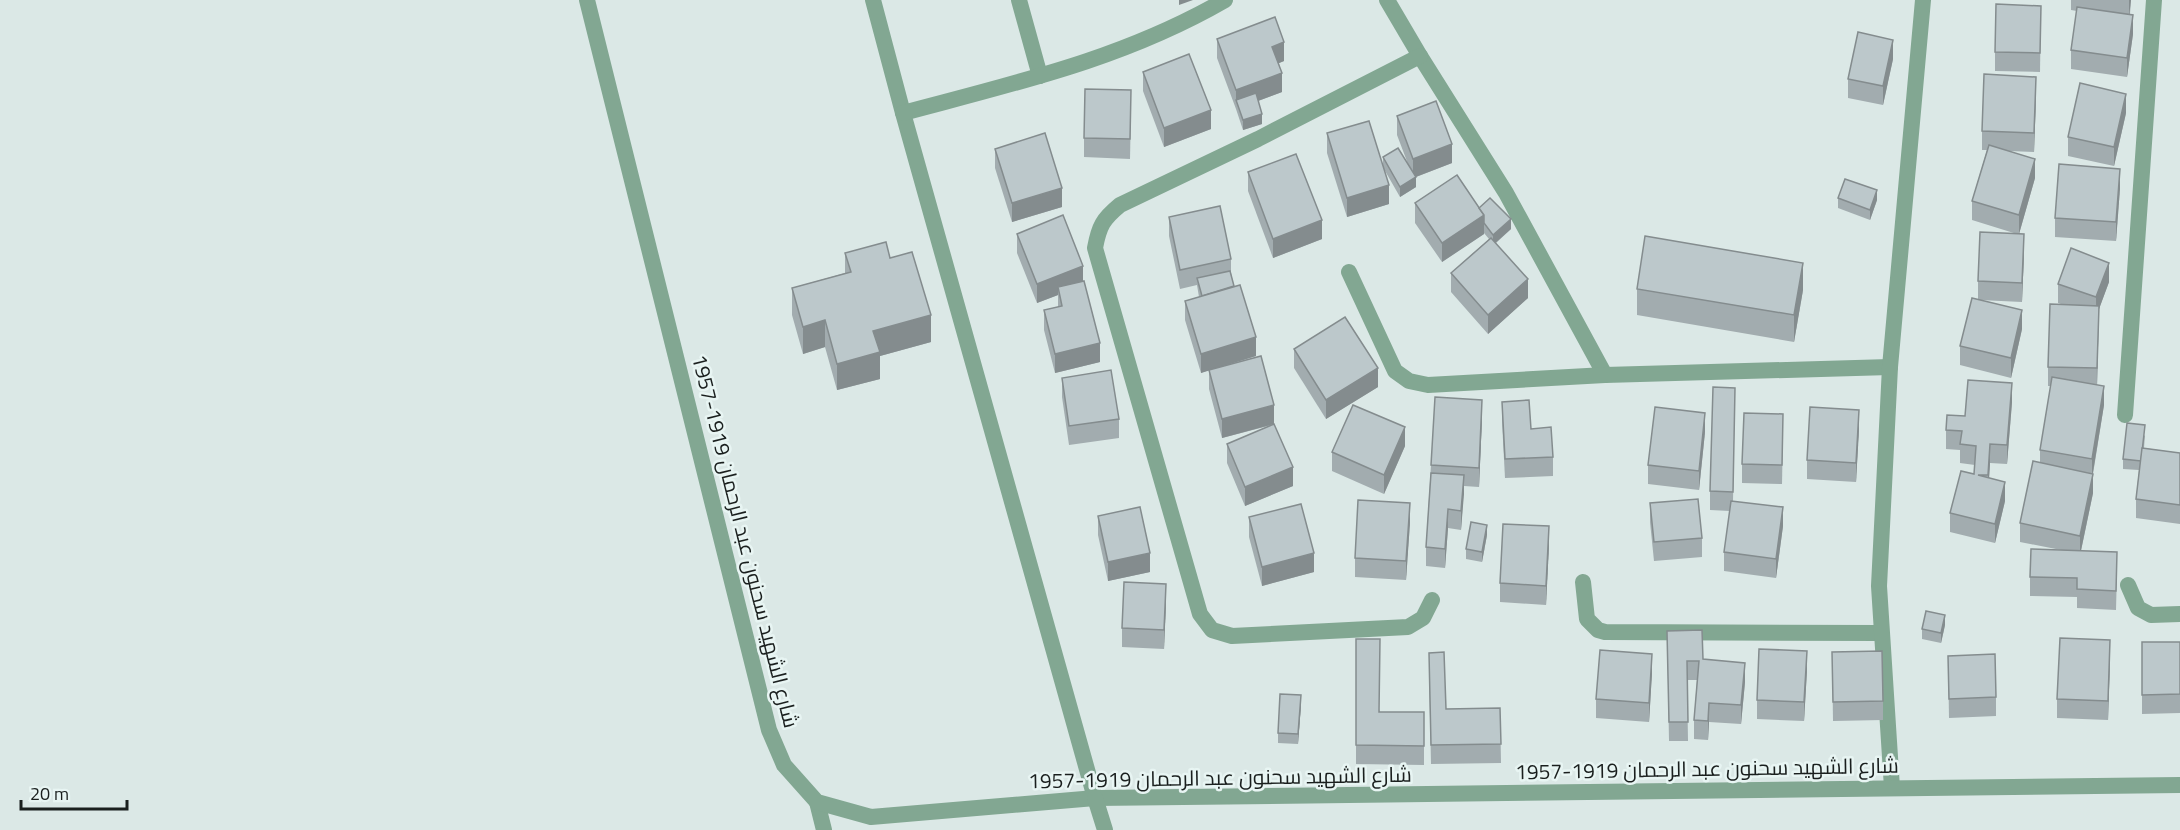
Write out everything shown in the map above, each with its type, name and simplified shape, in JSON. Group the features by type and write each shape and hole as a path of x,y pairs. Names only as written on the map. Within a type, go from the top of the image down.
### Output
{"street":[{"name":"شارع الشهيد سحنون عبد الرحمان 1919-1957","path":"587,0 769,730 784,765 817,802 871,817 1095,798 2180,785"},
{"path":"873,0 1105,830"},
{"path":"1019,0 1040,76"},
{"path":"903,113 1040,76 1140,43 1225,0"},
{"path":"1387,0 1419,56 1506,193 1605,375"},
{"path":"1892,788 1879,586 1890,366 1923,0"},
{"path":"2125,415 2154,0"},
{"path":"1419,56 1258,139 1120,205 1105,218 1098,232 1095,248 1200,614 1212,630 1232,636 1408,627 1423,618 1432,600"},
{"path":"1349,272 1395,371 1409,381 1428,385 1605,375 1890,366"},
{"path":"1583,582 1587,619 1598,630 1605,632 1881,633"},
{"path":"2128,585 2138,608 2151,615 2180,614"},
{"path":"817,802 824,830"}],"building":[{"path":"1996,4 2041,6 2040,53 1995,52"},
{"path":"2077,7 2133,15 2127,58 2071,50"},
{"path":"1275,17 1284,42 1272,47 1282,73 1236,90 1217,39"},
{"path":"1858,32 1893,40 1883,86 1848,79"},
{"path":"1189,54 1211,110 1164,128 1143,72"},
{"path":"1984,74 2036,77 2034,133 1982,131"},
{"path":"2080,83 2126,94 2114,147 2068,137"},
{"path":"1085,89 1131,90 1130,139 1084,138"},
{"path":"1256,93 1262,114 1243,120 1236,100"},
{"path":"1436,101 1452,144 1413,159 1397,116"},
{"path":"1369,121 1389,185 1347,198 1327,133"},
{"path":"1045,133 1062,188 1012,203 995,149"},
{"path":"1989,145 2035,159 2019,215 1972,201"},
{"path":"1398,148 1416,177 1400,187 1383,157"},
{"path":"1296,154 1322,220 1273,239 1248,172"},
{"path":"2059,164 2120,169 2116,222 2055,218"},
{"path":"1457,175 1484,215 1442,243 1415,203"},
{"path":"1845,179 1877,190 1870,210 1838,198"},
{"path":"1490,198 1511,219 1493,235 1484,223 1484,215 1479,208"},
{"path":"1220,206 1231,259 1180,270 1169,217"},
{"path":"1063,215 1083,266 1037,284 1017,234"},
{"path":"1980,232 2024,234 2022,283 1978,281"},
{"path":"1645,236 1803,263 1794,315 1637,289"},
{"path":"1491,238 1528,279 1488,315 1451,273"},
{"path":"886,242 890,258 912,252 931,315 873,331 880,352 837,364 825,320 803,327 792,288 851,272 845,253"},
{"path":"2071,248 2109,263 2096,297 2058,284"},
{"path":"1230,271 1234,286 1202,296 1197,278"},
{"path":"1084,281 1100,343 1055,354 1044,310 1062,306 1058,287"},
{"path":"1240,285 1256,337 1201,354 1185,301"},
{"path":"1972,298 2022,310 2011,358 1960,346"},
{"path":"2050,304 2099,306 2097,368 2048,367"},
{"path":"1345,317 1378,368 1326,400 1294,349"},
{"path":"1261,356 1274,405 1222,419 1209,370"},
{"path":"1111,370 1119,419 1069,426 1062,378"},
{"path":"2052,377 2104,386 2092,459 2040,450"},
{"path":"1968,380 2012,383 2007,445 1990,444 1988,475 1978,475 2005,482 1995,524 1950,513 1961,471 1974,474 1976,446 1960,444 1962,431 1946,430 1947,415 1965,416"},
{"path":"1713,387 1735,388 1733,492 1710,491"},
{"path":"1435,397 1482,400 1479,468 1431,465"},
{"path":"1529,400 1531,429 1551,427 1553,457 1505,459 1502,402"},
{"path":"1353,405 1405,427 1384,475 1332,452"},
{"path":"1655,407 1705,413 1699,471 1648,465"},
{"path":"1810,407 1859,410 1856,463 1807,460"},
{"path":"1744,413 1783,414 1782,465 1742,464"},
{"path":"2127,423 2145,425 2141,461 2123,459"},
{"path":"1274,424 1293,467 1245,487 1227,444"},
{"path":"2142,448 2180,453 2180,505 2136,499"},
{"path":"2033,461 2093,474 2080,536 2020,523"},
{"path":"1431,473 1464,475 1461,511 1448,509 1445,549 1426,547"},
{"path":"1698,499 1702,538 1654,542 1650,503"},
{"path":"1358,500 1410,503 1406,561 1355,558"},
{"path":"1731,501 1783,507 1776,559 1724,552"},
{"path":"1301,504 1314,553 1262,567 1249,517"},
{"path":"1140,507 1150,553 1108,562 1098,516"},
{"path":"1471,522 1487,525 1482,552 1466,549"},
{"path":"1503,524 1549,526 1546,586 1500,583"},
{"path":"2031,549 2117,552 2116,591 2077,589 2077,578 2030,577"},
{"path":"1124,582 1166,584 1164,630 1122,628"},
{"path":"1926,611 1945,615 1941,633 1922,629"},
{"path":"1702,630 1703,659 1745,663 1741,705 1709,703 1708,721 1694,720 1699,661 1687,661 1688,722 1669,722 1667,631"},
{"path":"2060,638 2110,640 2108,701 2057,699"},
{"path":"1356,639 1380,639 1379,712 1424,712 1424,746 1356,745"},
{"path":"2142,642 2180,642 2180,694 2142,695"},
{"path":"1759,649 1807,651 1804,702 1757,700"},
{"path":"1600,650 1652,654 1649,703 1596,699"},
{"path":"1882,651 1883,701 1833,702 1832,652"},
{"path":"1444,652 1446,709 1500,708 1501,744 1431,745 1429,653"},
{"path":"1995,654 1996,697 1949,699 1948,656"},
{"path":"1280,694 1301,695 1298,734 1278,733"}]}
